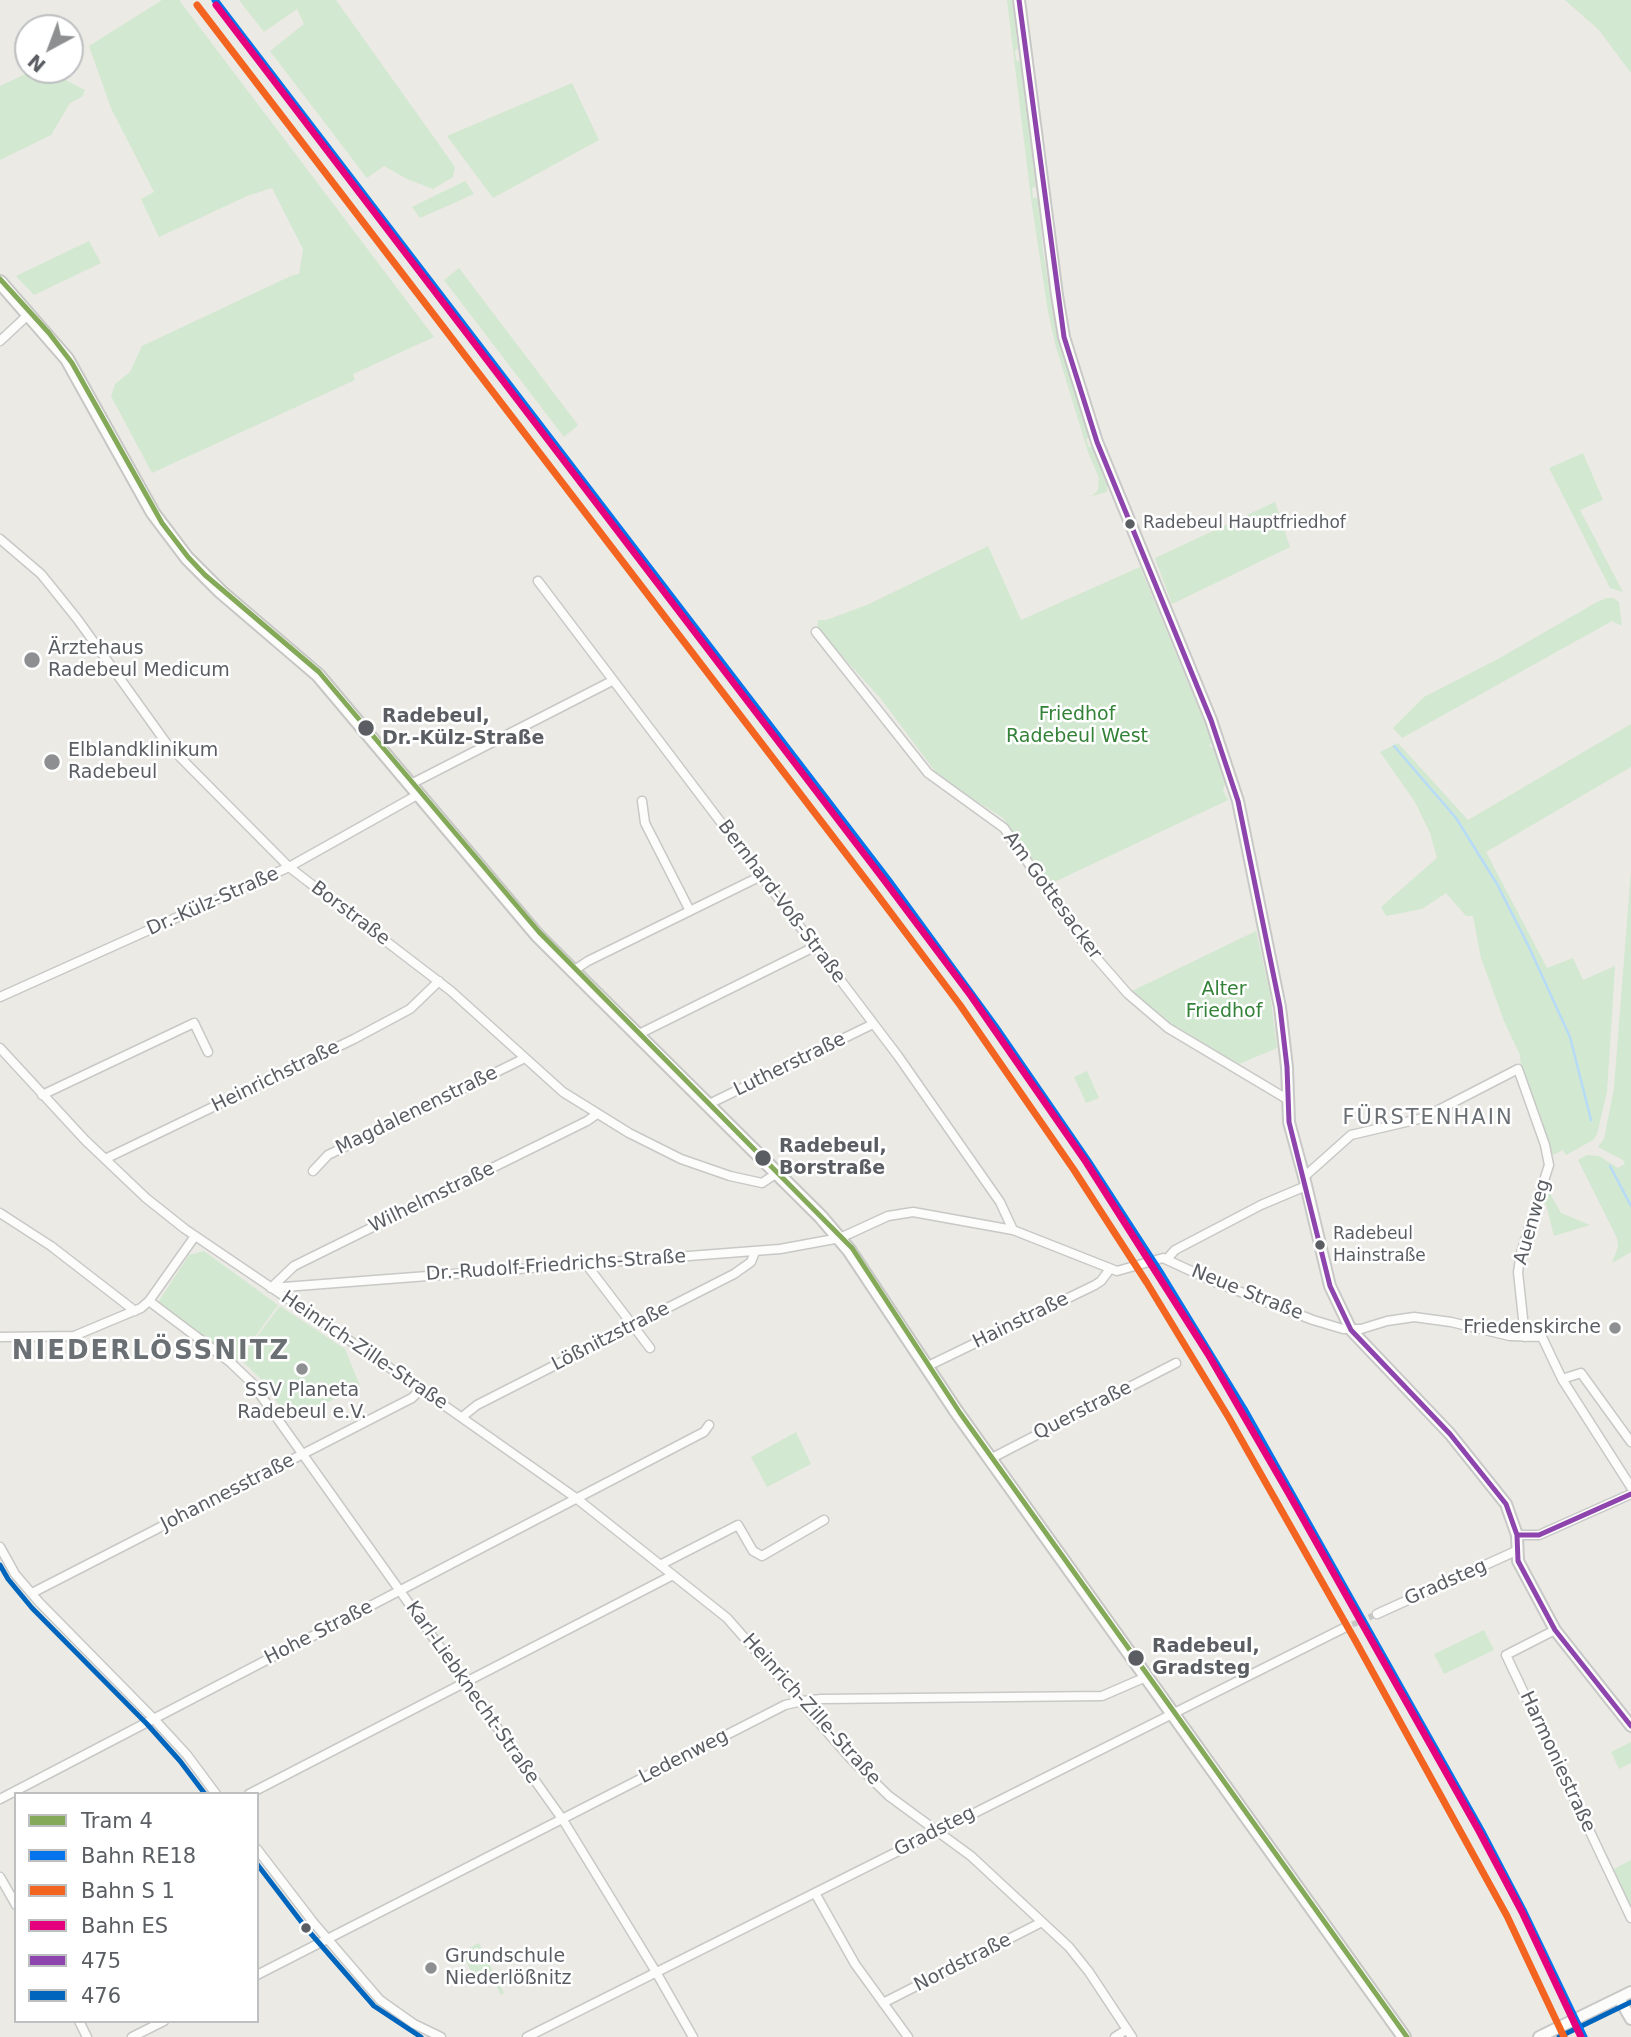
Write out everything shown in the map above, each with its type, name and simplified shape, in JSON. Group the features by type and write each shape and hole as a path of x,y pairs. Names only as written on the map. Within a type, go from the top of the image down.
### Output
{"main road":[{"path":"0,282 67,359 153,513 171,540 204,576 318,675 529,925 840,1238 990,1459 1404,2037"}],"street":[{"path":"1019,0 1056,295 1064,337 1097,442 1230,772 1280,1007 1287,1067 1290,1131 1330,1286 1351,1330 1466,1454 1506,1504 1517,1535 1518,1561 1555,1630 1631,1726"},
{"path":"0,341 29,314"},
{"name":"Borstraße","path":"0,539 41,574 167,744 289,867 439,981 562,1092 667,1154 730,1176 762,1183 777,1174"},
{"name":"Bernhard-Voß-Straße","path":"538,581 919,1085 1000,1202 1013,1230"},
{"name":"Am Gottesacker","path":"816,632 928,773 1003,828 1086,946 1128,994 1168,1028 1287,1099"},
{"name":"Dr.-Külz-Straße","path":"0,998 289,867 415,789 612,681"},
{"path":"642,801 645,823 690,911"},
{"path":"573,971 588,961 761,876"},
{"path":"637,1035 814,947"},
{"name":"Heinrichstraße","path":"105,1159 354,1039 410,1009 439,981"},
{"path":"42,1095 194,1023 208,1052"},
{"name":"Lutherstraße","path":"708,1105 873,1024"},
{"path":"0,1048 105,1159 146,1198 195,1236 149,1301 135,1311 74,1336 0,1337"},
{"name":"Magdalenenstraße","path":"313,1171 328,1155 525,1058"},
{"name":"Auenweg","path":"1305,1181 1351,1135 1423,1118 1518,1069 1549,1164 1521,1253 1518,1272 1525,1337"},
{"name":"Wilhelmstraße","path":"271,1288 294,1265 597,1114"},
{"path":"1167,1259 1175,1250 1305,1181"},
{"path":"840,1238 888,1216 913,1212 1013,1230 1110,1269"},
{"path":"0,1213 51,1246 135,1311"},
{"name":"Heinrich-Zille-Straße","path":"195,1236 576,1498 727,1618 852,1760 883,1790 977,1861 1069,1947 1129,2033"},
{"name":"Dr.-Rudolf-Friedrichs-Straße","path":"271,1288 755,1252 840,1238"},
{"name":"Lößnitzstraße","path":"462,1418 477,1405 734,1274 751,1262 755,1252"},
{"name":"Neue Straße","path":"1110,1269 1122,1271 1161,1258 1167,1259 1215,1282 1313,1320 1351,1330 1414,1317 1451,1322 1510,1336 1542,1337 1562,1379"},
{"path":"586,1264 650,1348"},
{"name":"Hainstraße","path":"926,1367 1101,1281 1110,1269"},
{"name":"Karl-Liebknecht-Straße","path":"149,1301 230,1362 252,1383 563,1820 693,2037"},
{"name":"Querstraße","path":"990,1459 1176,1363"},
{"path":"1631,1442 1581,1373 1562,1379 1631,1486"},
{"name":"Johannesstraße","path":"32,1594 412,1398 421,1389"},
{"name":"Hohe Straße","path":"0,1799 704,1432 709,1425"},
{"path":"1517,1535 1539,1535 1631,1494"},
{"path":"660,1565 738,1525 753,1551 762,1556 824,1520"},
{"path":"0,1547 15,1574 60,1626 153,1718 187,1755 215,1792"},
{"name":"Gradsteg","path":"1377,1614 1516,1551"},
{"path":"253,1792 673,1575"},
{"name":"Gradsteg","path":"527,2037 1344,1628"},
{"name":"Harmoniestraße","path":"1555,1630 1506,1654 1631,1918"},
{"name":"Ledenweg","path":"259,1974 785,1705 802,1701 1102,1696 1146,1677"},
{"path":"259,1852 328,1940 380,2000 414,2024 441,2037"},
{"path":"0,1877 14,1902"},
{"path":"815,1893 837,1936 908,2037"},
{"name":"Nordstraße","path":"883,2003 1042,1922"},
{"path":"1539,2037 1631,1992"},
{"path":"1619,1998 1631,2019"},
{"path":"132,2037 160,2023"},
{"path":"1115,2037 1129,2033"}],"green space":[{"path":"162,0 179,0 434,337 353,374 355,380 152,473 111,396 115,384 130,372 142,346 299,274 303,249 272,188 247,196 159,237 141,199 154,192 111,108 89,46"},
{"path":"239,0 336,0 455,167 453,177 433,189 384,166 367,178 270,51 304,24 297,9 264,32"},
{"path":"1007,0 1012,0 1018,49 1015,50 1016,60 1020,62 1036,187 1032,188 1033,198 1038,198 1043,251 1056,332 1089,438 1086,439 1089,447 1092,447 1107,485 1107,492 1092,496 1098,490 1099,478 1088,452 1048,312 1031,199"},
{"path":"1565,0 1631,0 1631,73 1599,30"},
{"path":"14,79 14,84 73,84 85,90 82,97 70,103 51,135 0,160 0,86"},
{"path":"572,83 599,140 493,198 447,136"},
{"path":"465,181 474,194 420,218 412,207"},
{"path":"89,241 101,263 34,295 16,276"},
{"path":"459,268 578,425 564,437 444,280"},
{"path":"1583,453 1603,500 1580,510 1623,592 1610,588 1549,468"},
{"path":"1275,502 1290,547 1172,604 1155,558"},
{"name":"Friedhof Radebeul West","path":"988,546 1021,620 1140,567 1212,741 1209,746 1217,751 1226,781 1223,790 1228,800 1050,884 1003,818 940,778 881,699 817,628 818,620 826,620 867,605"},
{"path":"1607,598 1619,602 1622,626 1612,621 1402,738 1393,728 1424,697"},
{"path":"1631,724 1631,767 1486,852 1547,968 1573,958 1583,980 1615,966 1607,1092 1597,1134 1593,1140 1566,1155 1563,1150 1553,1155 1521,1068 1520,1055 1504,1021 1481,958 1473,916 1466,916 1446,893 1422,909 1386,916 1381,907 1437,858 1430,833 1415,802 1380,752 1398,743 1468,820"},
{"path":"1631,870 1631,1252 1612,1263 1618,1247 1617,1238 1578,1160 1587,1155 1599,1156 1618,1168 1625,1164 1623,1160 1598,1147 1604,1139 1614,1088"},
{"name":"Alter Friedhof","path":"1256,931 1270,993 1277,1048 1239,1064 1172,1024 1132,991"},
{"path":"1087,1071 1099,1098 1086,1103 1074,1077"},
{"path":"1547,1188 1561,1213 1590,1225 1554,1236 1546,1204 1542,1203"},
{"path":"204,1251 278,1305 237,1362 157,1304 189,1255"},
{"name":"SSV Planeta Radebeul e.V.","path":"280,1306 345,1349 360,1386 290,1421 260,1378 240,1359"},
{"path":"796,1432 811,1464 767,1487 751,1457"},
{"path":"1484,1630 1494,1650 1444,1674 1434,1654"},
{"path":"1631,1742 1631,1763 1619,1769 1611,1752"},
{"path":"1631,1860 1631,1908 1612,1870"},
{"path":"479,1943 504,1993 501,1995 492,1977 478,1984 461,1952"}],"waterway":[{"path":"1394,746 1456,818 1497,884 1570,1037 1591,1120"},
{"path":"1610,1166 1631,1206"}],"tunnel":[{"path":"1344,1628 1377,1614"}],"tram line":[{"name":"4","path":"0,279 72,363 162,523 188,557 205,575 319,672 539,932 852,1248 960,1413 1407,2037"}],"rail line":[{"name":"RE18","path":"215,0 889,881 995,1026 1088,1161 1244,1409 1481,1830 1584,2037"},
{"name":"ES","path":"216,5 884,880 971,996 1086,1162 1208,1354 1289,1494 1479,1831 1522,1912 1581,2037"}],"transit line":[{"name":"475","path":"1019,0 1064,337 1097,442 1211,720 1238,801 1280,1007 1287,1067 1289,1122 1330,1286 1351,1330 1450,1434 1506,1504 1517,1535 1518,1561 1555,1630 1631,1726"},
{"path":"197,5 876,893 960,1005 1074,1170 1229,1418 1355,1640 1507,1916 1564,2037"},
{"name":"475","path":"1517,1535 1539,1535 1631,1494"},
{"name":"476","path":"0,1565 32,1608 147,1724 203,1792"},
{"name":"476","path":"259,1867 306,1928 374,2006 421,2037"},
{"name":"476","path":"1559,2037 1631,2002"}],"place":[{"name":"Radebeul Hauptfriedhof","path":"1130,524"},
{"name":"Ärztehaus Radebeul Medicum","path":"32,660"},
{"name":"Radebeul, Dr.-Külz-Straße","path":"366,728"},
{"name":"Elblandklinikum Radebeul","path":"52,762"},
{"name":"Radebeul, Borstraße","path":"763,1158"},
{"name":"Radebeul Hainstraße","path":"1320,1245"},
{"name":"Friedenskirche","path":"1615,1328"},
{"name":"SSV Planeta Radebeul e.V.","path":"302,1369"},
{"name":"Radebeul, Gradsteg","path":"1136,1658"},
{"name":"Grundschule Niederlößnitz","path":"431,1968"}],"district":[{"name":"FÜRSTENHAIN","path":"1428,1119"},
{"name":"NIEDERLÖSSNITZ","path":"151,1352"}]}
